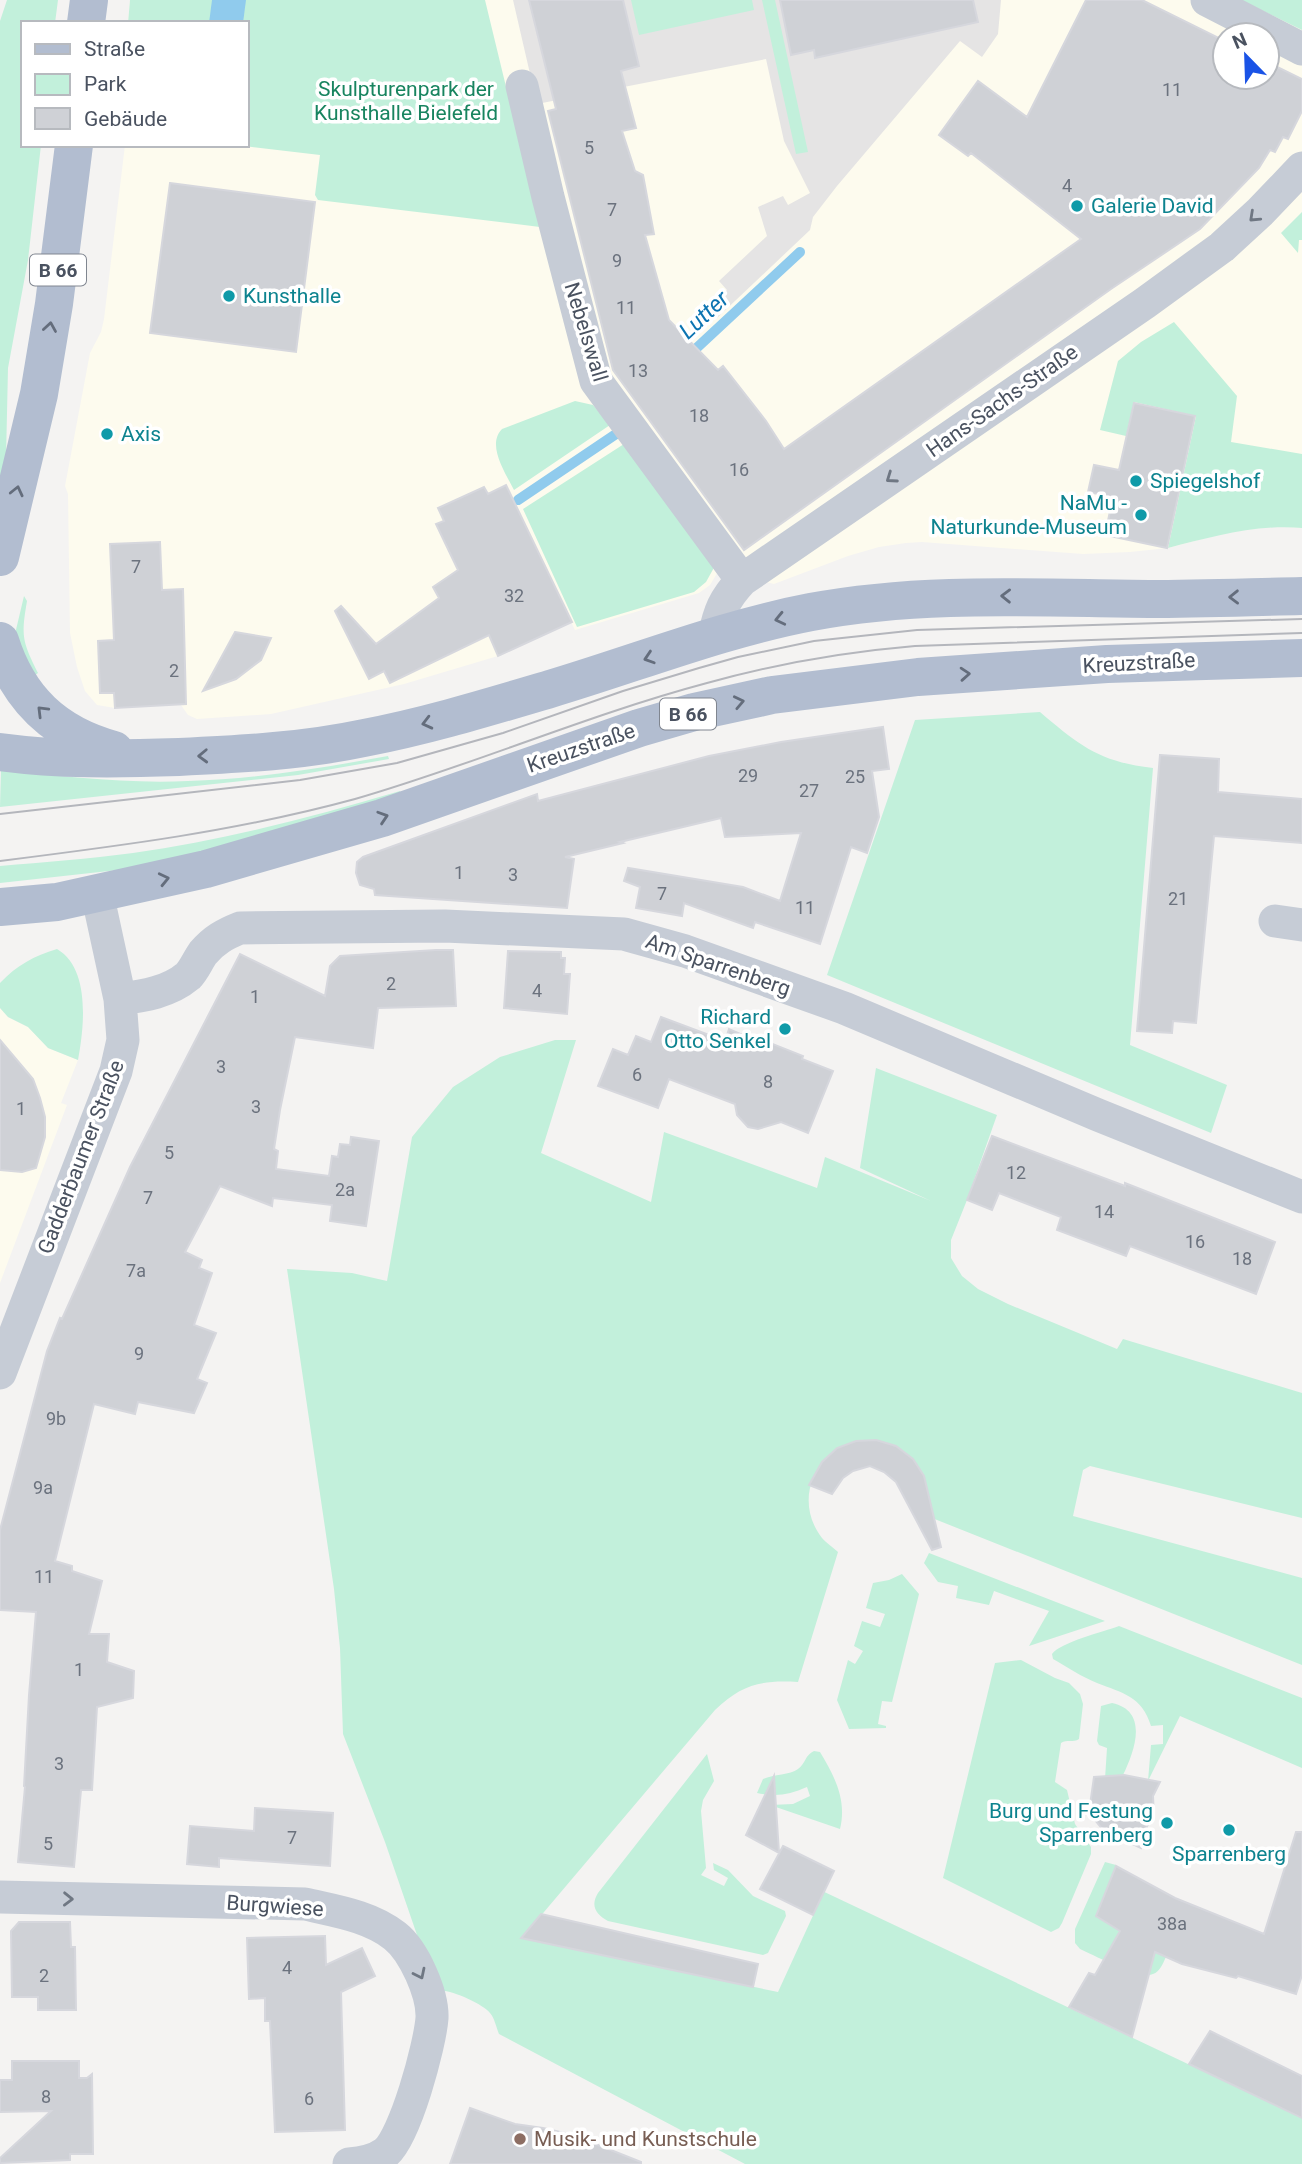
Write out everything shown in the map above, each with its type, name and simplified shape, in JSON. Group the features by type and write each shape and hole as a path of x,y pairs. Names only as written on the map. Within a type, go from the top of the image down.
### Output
{"main road":[{"path":"86,21 89,0"},
{"name":"B 66","path":"0,557 39,394 54,304 74,147"},
{"path":"0,752 81,758 146,758 251,754 309,748 365,738 549,689 714,637 817,611 911,600 985,596 1150,599 1302,596"},
{"path":"0,641 15,679 43,714 67,732 86,741 146,758"},
{"name":"Kreuzstraße","path":"0,907 57,902 206,869 432,801 639,727 772,695 918,677 1107,664 1302,658"},
{"name":"B 66","path":"0,933 29,914 57,902"}],"street":[{"path":"1207,0 1302,48"},
{"name":"Nebelswall","path":"522,86 596,381 743,580"},
{"name":"Hans-Sachs-Straße","path":"714,637 722,607 730,593 743,580 1211,255 1260,212 1302,168"},
{"name":"Gadderbaumer Straße","path":"0,1373 116,1071 123,1040 120,999 97,894"},
{"name":"Am Sparrenberg","path":"120,999 146,996 169,987 189,975 204,952 221,936 240,928 445,926 624,934 685,951 844,1008 1302,1197"},
{"name":"Burgwiese","path":"0,1897 304,1904 371,1922 397,1937 412,1957 426,1985 432,2016 418,2080 395,2141 386,2152 372,2160 349,2164"}],"shaded area":[{"path":"130,0 1302,0 1302,528 1269,526 1221,534 1168,548 1083,554 906,543 848,556 774,584 719,570 710,585 699,593 575,630 571,622 498,656 404,684 271,714 197,719 188,715 181,705 115,708 97,705 85,691 70,633 68,494 65,486 90,353 101,332 125,147 248,147 248,21 128,21"},
{"path":"513,0 1001,0 998,34 982,57 960,41 837,186 813,217 810,230 717,318 708,308 727,290 719,281 767,236 758,207 783,196 788,205 810,193 784,141 766,59 537,104"},
{"path":"0,1008 8,1017 28,1027 48,1048 78,1060 61,1103 67,1105 0,1283"}],"green space":[{"path":"7,0 58,0 55,21 21,21 21,147 41,147 28,260 8,368 6,458 0,481 0,21"},
{"name":"Skulpturenpark der Kunsthalle Bielefeld","path":"130,0 485,0 540,227 318,200 315,195 320,155 248,146 248,21 128,21"},
{"path":"631,0 752,0 754,10 639,35"},
{"path":"762,0 775,0 808,152 796,154"},
{"path":"1241,0 1302,0 1302,30"},
{"path":"1302,212 1302,240 1299,240 1298,253 1281,233"},
{"path":"1174,322 1237,396 1231,442 1302,454 1302,528 1251,530 1168,548 1196,416 1134,402 1126,436 1100,430 1118,361 1141,342"},
{"path":"575,401 593,405 610,425 514,490 502,468 497,451 496,443 502,429"},
{"path":"624,444 716,564 706,582 694,592 577,627 523,509"},
{"path":"24,596 27,601 24,638 38,673 31,678 15,634"},
{"path":"1040,712 1079,743 1105,757 1153,768 1130,1045 1227,1085 1211,1133 827,975 915,720"},
{"path":"388,756 389,759 298,775 0,807 1,770 165,782 238,778"},
{"path":"400,791 401,794 314,823 136,868 0,883 0,866 167,848 301,819"},
{"path":"57,949 68,958 80,984 83,1016 78,1060 48,1048 28,1027 8,1017 0,1008 0,983 26,962"},
{"path":"555,1040 576,1040 541,1153 651,1202 664,1132 817,1188 825,1157 931,1201 860,1168 876,1068 997,1115 951,1240 951,1258 962,1276 978,1289 1008,1304 1117,1349 1123,1339 1302,1393 1302,1518 1090,1466 1083,1470 1073,1516 1302,1578 1302,1665 927,1516 925,1481 918,1466 905,1453 884,1442 862,1441 843,1447 826,1459 815,1475 809,1495 811,1517 822,1538 838,1552 798,1682 763,1683 743,1689 715,1710 522,1938 778,1992 816,1909 773,1887 780,1871 1302,2118 1302,2164 745,2164 499,2034 486,2009 458,1995 439,1991 343,1734 340,1648 334,1589 287,1269 352,1273 387,1281 412,1137 453,1087 500,1057"},
{"path":"929,1553 1105,1621 1029,1646 1049,1611 994,1591 989,1605 956,1598 958,1586 938,1582 924,1563"},
{"path":"902,1574 919,1594 892,1702 882,1701 878,1724 886,1728 849,1729 837,1700 848,1660 855,1664 863,1651 854,1646 862,1621 880,1627 885,1614 866,1608 873,1583"},
{"path":"1119,1626 1302,1698 1302,1768 1180,1716 1148,1781 1151,1745 1163,1744 1163,1725 1151,1726 1137,1702 1123,1693 1080,1675 1053,1659 1052,1654 1073,1641"},
{"path":"1021,1660 1069,1683 1080,1694 1083,1704 1079,1739 1061,1743 1055,1782 1067,1790 1075,1824 1091,1847 1091,1854 1062,1923 1051,1932 943,1878 995,1663"},
{"path":"1112,1703 1124,1707 1131,1714 1136,1733 1132,1754 1123,1775 1113,1775 1105,1779 1107,1748 1099,1745 1097,1741 1101,1706"},
{"path":"814,1751 820,1752 841,1798 840,1829 770,1805 793,1804 810,1796 807,1787 782,1795 757,1793 763,1779 795,1771"},
{"path":"707,1754 714,1781 703,1800 701,1811 706,1868 701,1875 724,1886 728,1878 714,1870 713,1863 728,1870 753,1896 785,1911 786,1916 768,1953 763,1955 608,1921 600,1916 594,1906 598,1893"},
{"path":"1105,1862 1116,1865 1096,1916 1166,1957 1155,1973 1147,1975 1128,1970 1080,1949 1075,1943 1075,1929"}],"water":[{"path":"212,0 246,0 243,21 209,21"}],"building":[{"path":"529,0 623,0 639,66 621,71 636,128 622,131 635,171 643,175 654,234 645,235 669,320 718,370 723,366 784,449 1081,239 971,153 968,156 939,135 978,81 1027,117 1086,0 1142,0 1211,34 1211,91 1281,91 1281,69 1302,79 1302,111 1288,139 1283,137 1275,152 1270,150 1259,168 1200,229 1111,289 744,550 613,370 548,111 556,109"},
{"path":"780,0 973,0 978,22 815,58 814,50 791,55"},
{"name":"Kunsthalle","path":"170,183 315,202 296,352 150,333"},
{"name":"Spiegelshof","path":"1134,403 1195,416 1167,548 1105,535 1113,497 1088,492 1094,465 1119,470"},
{"path":"506,485 572,622 498,656 489,635 390,683 384,671 369,679 335,611 341,606 376,644 439,598 433,587 458,570 436,524 444,521 438,508 484,487 488,494"},
{"path":"160,542 162,590 183,589 186,704 115,708 114,693 100,693 98,641 114,640 110,544"},
{"path":"235,632 271,638 261,660 236,679 203,691"},
{"path":"883,727 889,769 872,771 879,817 867,853 851,847 820,944 755,922 753,928 684,903 682,916 636,908 640,887 624,881 628,868 743,887 780,901 801,833 725,837 721,818 565,857 574,859 567,908 375,895 374,889 360,885 356,873 357,862 363,857 537,794 538,801 709,756"},
{"path":"1160,755 1219,759 1218,792 1302,799 1302,843 1214,836 1196,1023 1173,1021 1172,1033 1137,1031"},
{"path":"453,950 456,1006 378,1008 373,1048 295,1037 274,1149 278,1151 276,1169 329,1176 332,1156 338,1157 340,1144 350,1145 351,1137 379,1141 366,1226 330,1221 332,1205 273,1198 272,1206 220,1186 185,1252 202,1260 199,1268 212,1273 194,1325 216,1333 197,1379 207,1383 194,1413 138,1402 135,1414 94,1404 55,1561 72,1566 72,1571 102,1581 89,1634 109,1634 107,1662 134,1671 133,1698 97,1707 92,1790 81,1790 74,1867 18,1862 36,1612 0,1610 0,1530 47,1351 60,1318 62,1319 130,1167 240,954 325,996 330,966 340,956"},
{"path":"508,951 561,952 561,958 565,958 564,974 570,974 567,1014 504,1008"},
{"path":"661,1017 725,1041 729,1029 803,1056 802,1059 833,1071 808,1133 781,1122 758,1129 748,1127 737,1115 735,1104 669,1079 658,1108 598,1086 613,1049 628,1055 636,1036 651,1042"},
{"path":"0,1040 33,1079 45,1117 45,1137 36,1168 22,1172 0,1170"},
{"path":"992,1136 1125,1186 1125,1183 1275,1242 1256,1294 1130,1246 1126,1256 1057,1230 1061,1217 999,1193 992,1210 967,1200"},
{"path":"876,1440 896,1446 913,1459 924,1476 941,1547 932,1550 896,1482 884,1472 870,1466 853,1471 843,1478 832,1494 809,1485 822,1462 837,1448 856,1441"},
{"path":"1124,1775 1160,1782 1153,1796 1154,1818 1147,1826 1141,1848 1103,1830 1091,1815 1094,1777"},
{"path":"774,1776 779,1853 746,1835"},
{"path":"255,1808 333,1813 330,1866 219,1858 219,1867 187,1864 190,1826 254,1831"},
{"path":"1296,1832 1302,1832 1302,1975 1296,1994 1238,1976 1236,1978 1182,1964 1155,1952 1132,2037 1069,2007 1089,1973 1095,1975 1120,1931 1096,1916 1116,1866 1175,1898 1264,1934"},
{"path":"783,1846 834,1871 813,1915 760,1889"},
{"path":"541,1914 758,1964 753,1987 521,1938"},
{"path":"19,1922 70,1922 71,1947 75,1947 76,2010 38,2010 38,1997 12,1997 11,1931"},
{"path":"325,1936 326,1965 362,1948 375,1976 341,1992 345,2130 275,2132 270,2021 265,2021 265,1998 249,1999 247,1938"},
{"path":"1210,2031 1302,2076 1302,2118 1189,2064"},
{"path":"12,2061 79,2061 79,2078 87,2078 92,2074 93,2154 70,2154 70,2160 0,2163 0,2158 51,2111 0,2112 0,2080 12,2080"},
{"name":"Musik- und Kunstschule","path":"470,2108 515,2124 573,2135 641,2164 450,2164"}],"waterway":[{"name":"Lutter","path":"688,356 800,252"},
{"name":"Lutter","path":"518,500 616,434"}],"tram line":[{"path":"0,814 300,780 397,763 503,733 699,668 814,641 917,630 1302,619"},
{"path":"0,861 178,836 311,810 399,786 662,696 733,676 810,660 915,646 1302,633"}],"place":[{"name":"Galerie David","path":"1077,206"},
{"name":"Kunsthalle","path":"229,296"},
{"name":"Axis","path":"107,434"},
{"name":"Spiegelshof","path":"1136,481"},
{"name":"NaMu - Naturkunde-Museum","path":"1141,515"},
{"name":"Richard Otto Senkel","path":"785,1029"},
{"name":"Burg und Festung Sparrenberg","path":"1167,1823"},
{"name":"Sparrenberg","path":"1229,1830"},
{"name":"Musik- und Kunstschule","path":"520,2139"}]}
